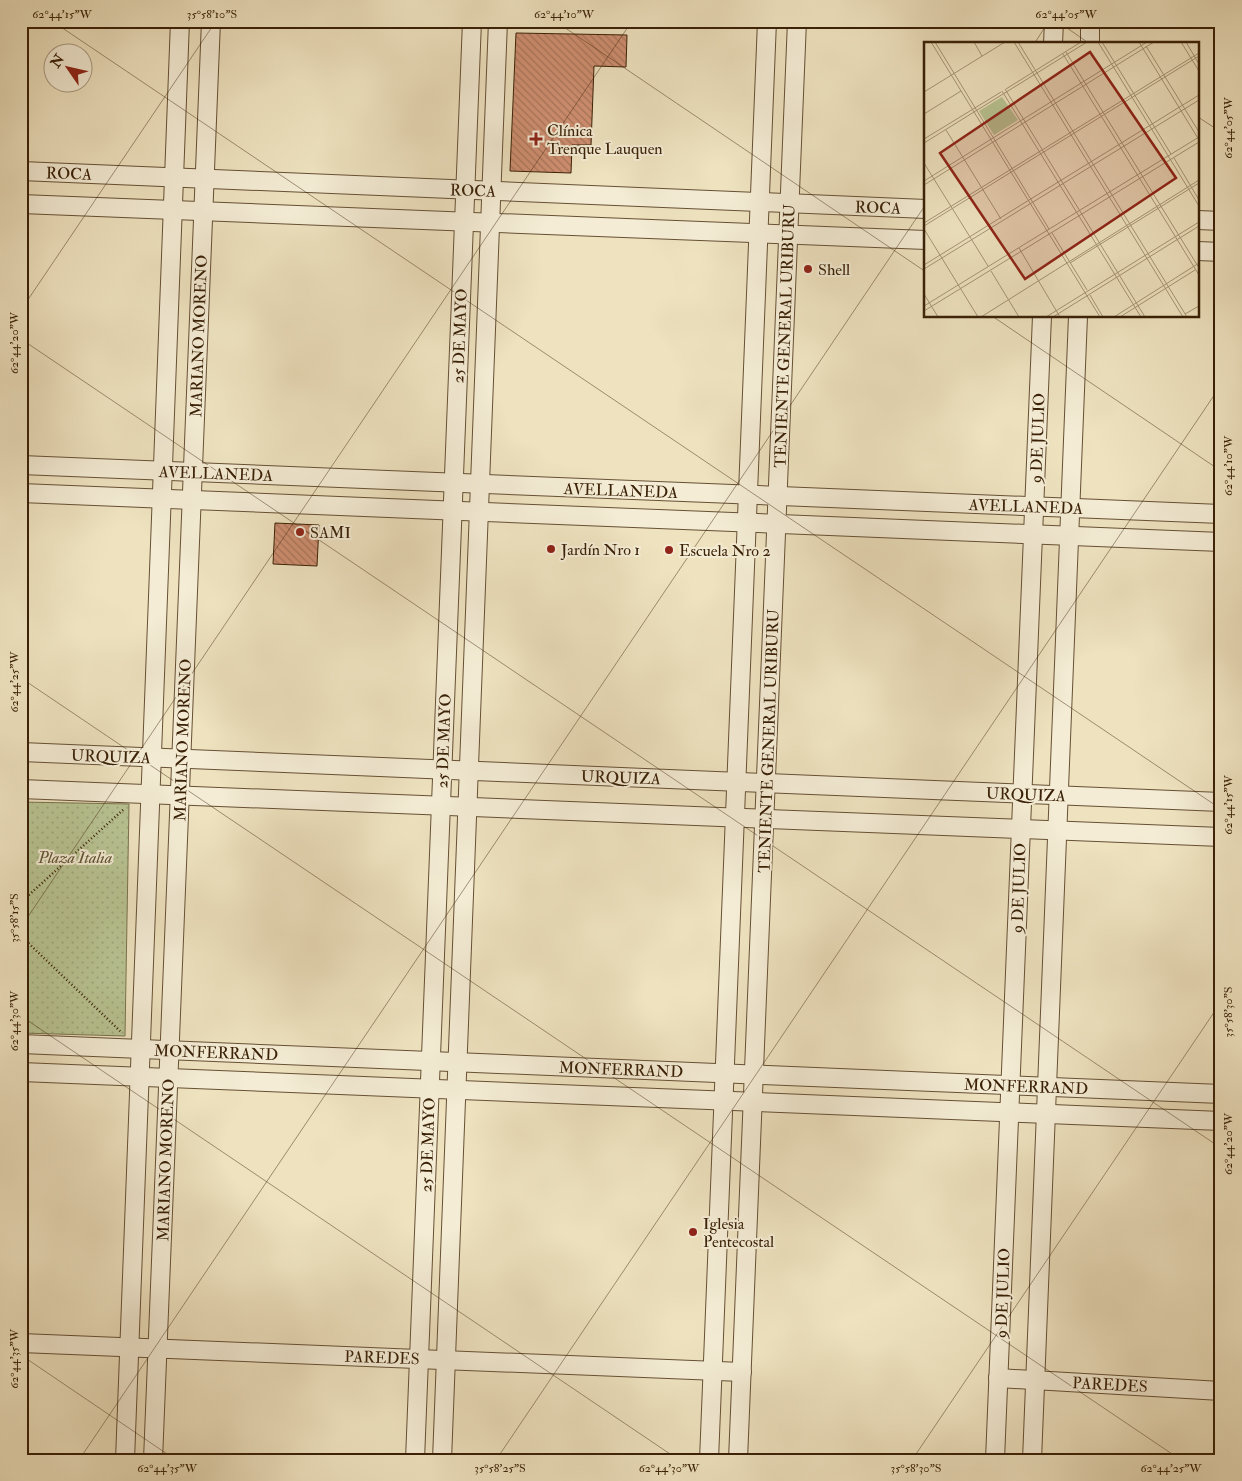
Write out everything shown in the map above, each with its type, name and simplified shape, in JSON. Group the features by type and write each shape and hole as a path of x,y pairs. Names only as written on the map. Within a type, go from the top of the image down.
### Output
{"street":[{"name":"MARIANO MORENO","path":"125,1460 180,21"},
{"name":"MARIANO MORENO","path":"154,1460 210,21"},
{"name":"25 DE MAYO","path":"415,1460 472,21"},
{"name":"25 DE MAYO","path":"442,1460 498,21"},
{"name":"TENIENTE GENERAL URIBURU","path":"709,1460 767,21"},
{"name":"TENIENTE GENERAL URIBURU","path":"738,1460 797,21"},
{"path":"1053,42 1054,21"},
{"path":"1090,21 1090,42"},
{"name":"ROCA","path":"21,171 924,208"},
{"name":"ROCA","path":"21,204 924,240"},
{"path":"1200,220 1221,221"},
{"path":"1200,251 1221,252"},
{"name":"9 DE JULIO","path":"995,1460 1042,318"},
{"path":"1032,1460 1078,318"},
{"name":"AVELLANEDA","path":"21,465 1221,514"},
{"name":"AVELLANEDA","path":"21,493 1221,542"},
{"name":"URQUIZA","path":"21,752 1221,802"},
{"path":"21,788 1221,837"},
{"name":"MONFERRAND","path":"21,1044 1221,1094"},
{"name":"MONFERRAND","path":"21,1072 1221,1121"},
{"name":"PAREDES","path":"21,1343 742,1372"},
{"name":"PAREDES","path":"998,1378 1221,1391"}],"path":[{"path":"21,902 129,804"},
{"path":"21,936 125,1036"}],"green space":[{"name":"Plaza Italia","path":"21,802 129,804 125,1036 21,1033"}],"building":[{"path":"516,33 627,35 626,67 594,66 591,145 572,145 571,173 510,171"},
{"path":"275,523 319,525 317,566 273,564"}],"place":[{"name":"Clínica Trenque Lauquen","path":"536,139"},
{"name":"Shell","path":"808,269"},
{"name":"SAMI","path":"300,532"},
{"name":"Jardín Nro 1","path":"551,549"},
{"name":"Escuela Nro 2","path":"669,550"},
{"name":"Iglesia Pentecostal","path":"693,1232"}]}
